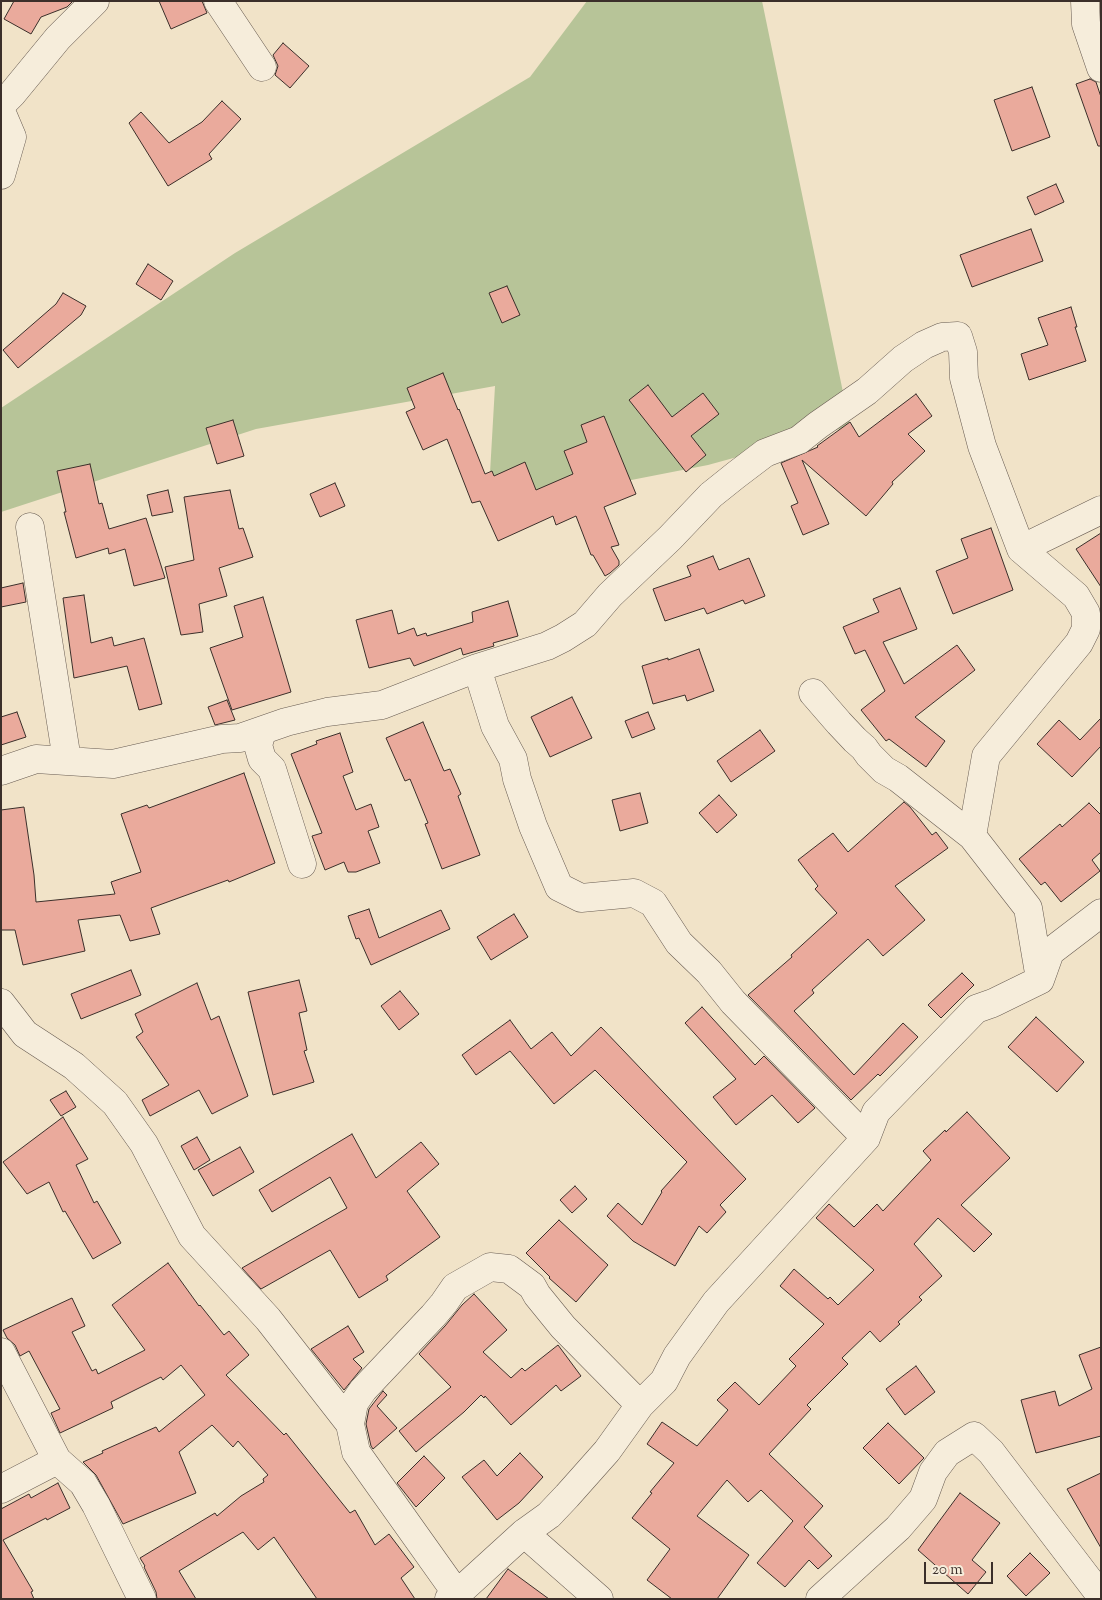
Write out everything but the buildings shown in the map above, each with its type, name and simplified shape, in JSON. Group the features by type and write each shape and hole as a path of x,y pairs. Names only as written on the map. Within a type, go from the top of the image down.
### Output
{"street":[{"path":"1,105 58,38 95,1"},
{"path":"218,1 262,67"},
{"path":"1085,1 1086,24 1101,68"},
{"path":"1,111 7,134 1,175"},
{"path":"1,771 36,759 113,764 222,739 240,738 262,732 286,722 327,712 382,705 477,668 547,646 585,624 610,595 670,538 710,495 736,474 765,453 799,440 867,391 903,360 924,345 942,337 958,336 963,352 964,378 982,446 1022,549 1076,596 1086,613 1086,629 1080,643 986,756 972,836"},
{"path":"1022,549 1101,510"},
{"path":"30,527 67,760"},
{"path":"477,668 495,726 513,758 517,779 533,826 559,887 581,898 634,892 653,903 679,943 709,972 733,1002 866,1138"},
{"path":"813,693 884,770 898,778 972,836 1028,908 1040,980"},
{"path":"262,732 258,746 262,759 272,769 302,864"},
{"path":"640,1405 563,1326 537,1295 532,1286 509,1269 490,1267 455,1287 444,1303 363,1390 354,1404 350,1424 356,1452 453,1596 524,1533 549,1515 607,1451 640,1405 664,1381 677,1356 716,1302 866,1138 876,1112 976,1009 993,1003 1040,980 1050,952 1101,913"},
{"path":"1,1003 25,1034 74,1066 115,1103 144,1144 192,1236 268,1319 350,1424"},
{"path":"1,1352 57,1460 83,1483 96,1505 142,1599"},
{"path":"820,1599 898,1528 923,1499 933,1472 947,1453 974,1436 991,1452 1101,1596"},
{"path":"1,1489 57,1460"},
{"path":"524,1533 599,1599"}],"green space":[{"path":"587,1 762,1 850,426 708,465 488,508 495,386 256,429 1,512 1,408 235,253 530,77"}]}
